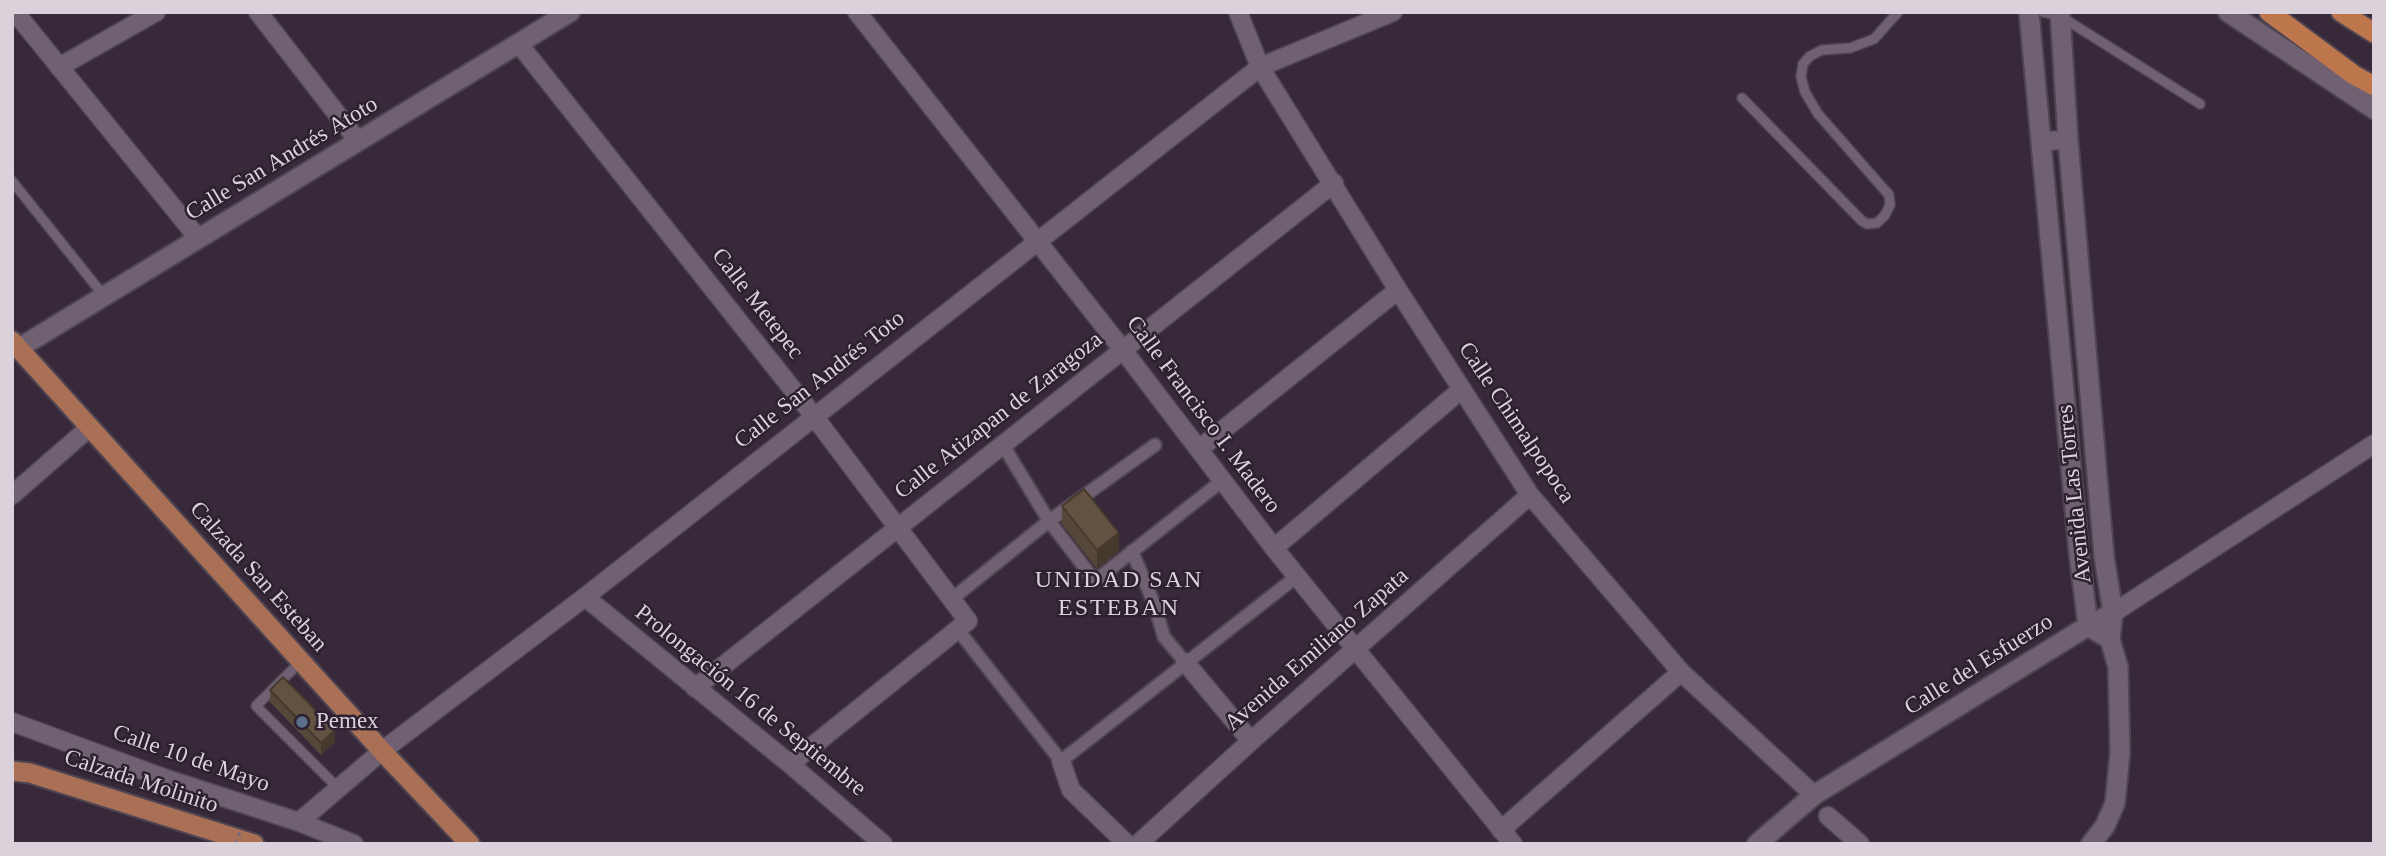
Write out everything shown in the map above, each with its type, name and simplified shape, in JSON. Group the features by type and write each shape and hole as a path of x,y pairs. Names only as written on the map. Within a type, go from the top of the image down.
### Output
{"highway":[{"path":"2269,12 2374,92"},
{"path":"2341,12 2374,33"},
{"path":"2354,75 2374,86"}],"main road":[{"name":"Calle San Andrés Atoto","path":"16,345 104,296 570,12"},
{"name":"Avenida Las Torres","path":"2029,12 2088,626"},
{"path":"2228,12 2374,109"},
{"name":"Avenida Las Torres","path":"2055,14 2104,556 2113,613 2110,639"},
{"name":"Calzada San Esteban","path":"16,345 382,751 470,844"},
{"name":"Calle del Esfuerzo","path":"1757,844 1814,795 2113,613"},
{"path":"2088,626 2110,639 2118,667 2120,753 2115,803 2105,827 2091,844"},
{"name":"Calzada Molinito","path":"12,771 30,773 254,844"}],"street":[{"path":"15,12 198,238"},
{"path":"59,67 156,12"},
{"path":"258,12 358,141"},
{"name":"Calle Francisco I. Madero","path":"857,12 1123,350 1296,577 1507,837"},
{"name":"Calle Chimalpopoca","path":"1238,12 1260,67 1461,390 1530,495 1681,672 1814,795"},
{"name":"Calle San Andrés Toto","path":"299,822 382,751 584,597 1260,67 1393,12"},
{"name":"Calle Metepec","path":"519,44 813,415 953,598 968,621 958,630"},
{"path":"2041,141 2068,140"},
{"name":"Calle Atizapan de Zaragoza","path":"695,688 1334,183"},
{"path":"2051,258 2078,256"},
{"path":"1199,449 1398,290"},
{"path":"2059,345 2085,344"},
{"path":"1274,548 1461,390"},
{"path":"12,495 90,427"},
{"name":"Calle del Esfuerzo","path":"2113,613 2374,444"},
{"path":"1003,445 1049,521 1095,581 1223,480"},
{"path":"953,598 1049,521 1155,445"},
{"name":"Avenida Emiliano Zapata","path":"1138,844 1530,495"},
{"path":"1132,551 1155,606 1164,637 1251,741"},
{"path":"1060,761 1296,577"},
{"name":"Prolongación 16 de Septiembre","path":"584,597 790,764 883,844"},
{"path":"790,764 958,630 1060,761 1071,790 1126,844"},
{"path":"1507,837 1681,672"},
{"name":"Calle 10 de Mayo","path":"12,722 164,778 299,822 354,844"},
{"path":"1828,816 1860,844"}],"lane":[{"path":"1742,98 1862,221 1867,224 1877,223 1890,205 1889,195 1818,114 1805,92 1801,77 1803,64 1811,56 1822,50 1850,48 1874,39 1898,12"},
{"path":"2055,14 2200,104"},
{"path":"12,181 104,296"},
{"path":"302,661 256,706 338,788"}],"path":[{"path":"236,844 241,828"}],"building":[{"path":"1084,489 1119,533 1097,550 1062,506"},
{"path":"283,677 335,730 321,743 270,690"}],"place":[{"name":"Pemex","path":"302,722"}],"district":[{"name":"UNIDAD SAN ESTEBAN","path":"1119,595"}]}
